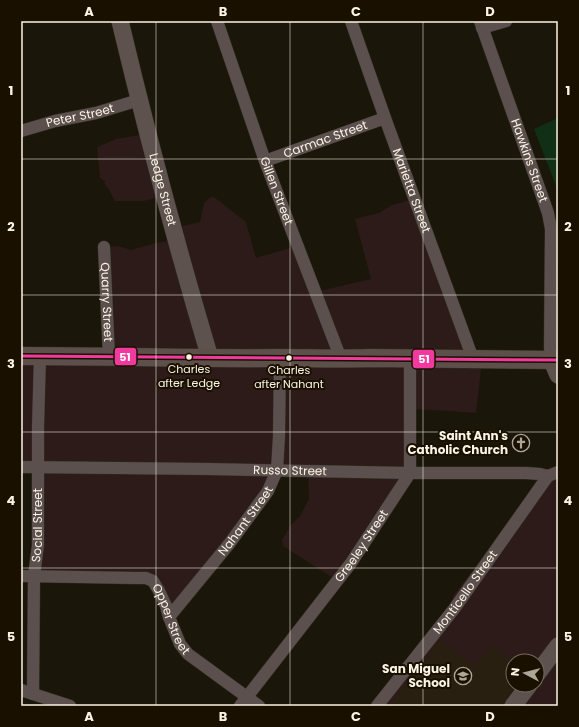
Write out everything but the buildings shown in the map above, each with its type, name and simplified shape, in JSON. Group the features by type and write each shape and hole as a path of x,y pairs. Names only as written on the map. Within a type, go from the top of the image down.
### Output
{"main road":[{"path":"21,356 248,359 473,359 556,365"}],"street":[{"name":"Ledge Street","path":"120,21 139,100 190,290 210,358"},
{"name":"Gillen Street","path":"217,21 265,161 341,359"},
{"name":"Marietta Street","path":"351,21 473,359"},
{"path":"481,25 506,21"},
{"name":"Hawkins Street","path":"481,25 548,213 554,248 550,348 556,365"},
{"name":"Peter Street","path":"21,130 55,121 96,113 139,100"},
{"name":"Carmac Street","path":"265,161 385,118"},
{"name":"Quarry Street","path":"104,247 109,357"},
{"name":"Social Street","path":"27,692 34,576 38,545 37,467 40,356"},
{"name":"Nahant Street","path":"169,617 230,544 268,491 277,470 280,358"},
{"path":"410,359 410,473"},
{"name":"Russo Street","path":"21,467 553,474"},
{"name":"Greeley Street","path":"243,702 351,563 410,473"},
{"name":"Monticello Street","path":"377,706 454,609 553,474"},
{"name":"Opper Street","path":"21,576 146,578 153,581 166,606 180,644 188,654 243,702 259,706"},
{"path":"545,663 558,646"},
{"path":"27,692 70,706"},
{"path":"513,706 523,693"}],"shaded area":[{"path":"146,134 164,196 144,201 115,201 104,183 106,182 100,178 97,147 116,139"},
{"path":"211,197 214,197 246,222 256,258 297,246 315,292 371,279 355,219 379,213 392,205 417,198 474,357 482,360 476,413 415,409 414,470 333,578 283,546 282,540 291,525 300,516 309,499 308,472 280,469 266,491 174,609 153,579 40,576 36,472 21,467 21,356 105,357 104,247 118,246 131,250 174,240 174,228 200,222 204,203"},
{"path":"557,244 558,360 550,360 556,249"},
{"path":"558,475 558,706 375,706 451,613 453,596 543,479"},
{"name":"San Miguel School","path":"440,640 475,667 491,646 505,657 505,693 513,693 503,706 390,706"}],"green space":[{"path":"558,118 558,191 534,129"}],"transit line":[{"name":"51","path":"21,356 558,360"}],"place":[{"name":"Charles after Ledge","path":"189,357"},
{"name":"Charles after Nahant","path":"289,358"},
{"name":"Saint Ann's Catholic Church","path":"521,443"},
{"name":"San Miguel School","path":"463,676"}]}
